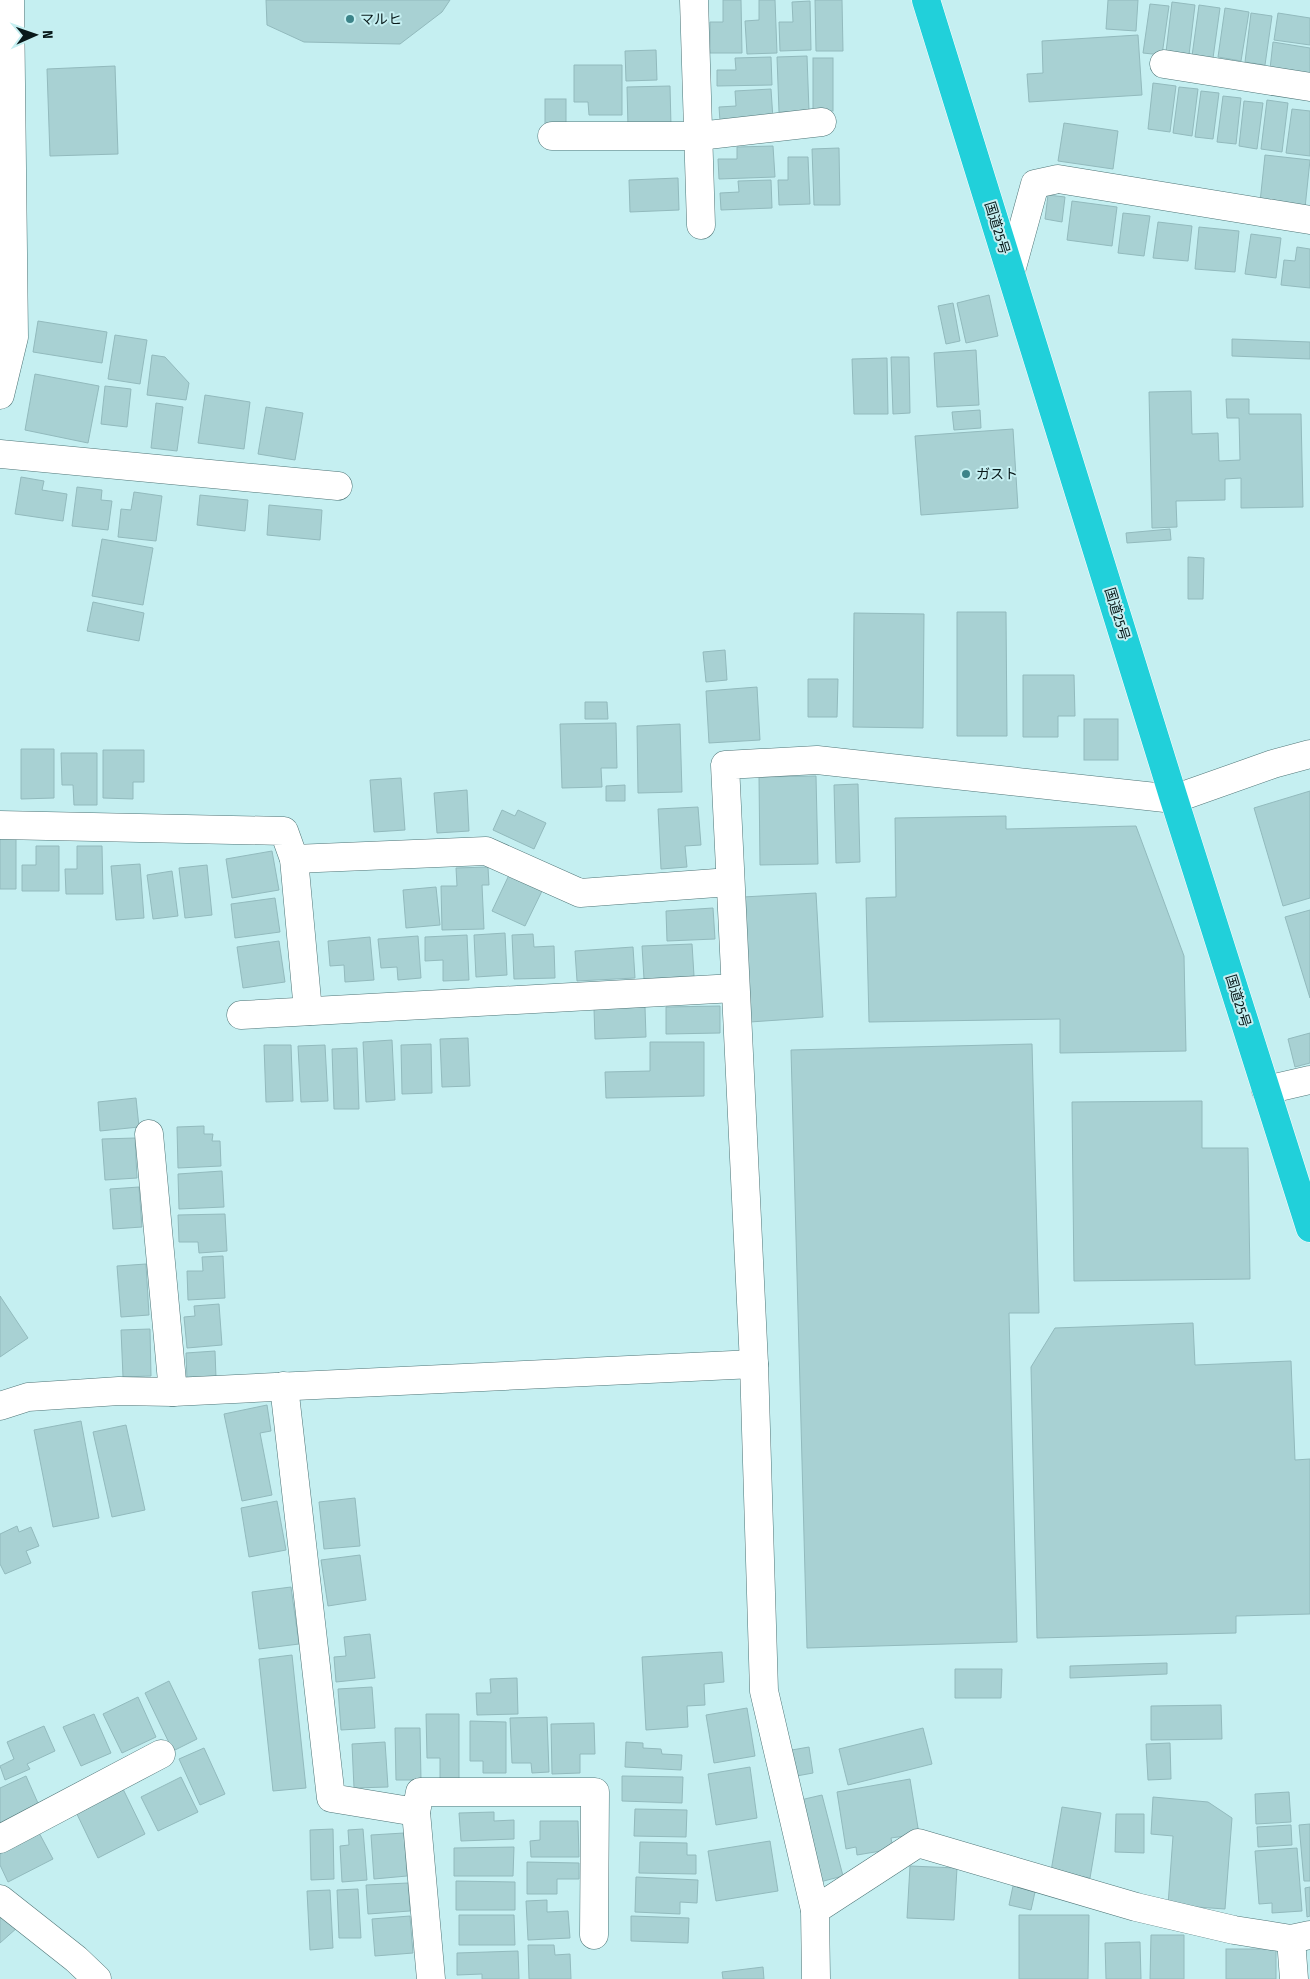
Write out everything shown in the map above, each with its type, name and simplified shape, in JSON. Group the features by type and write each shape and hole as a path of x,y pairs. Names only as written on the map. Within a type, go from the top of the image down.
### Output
{"highway":[{"name":"国道25号","path":"926,0 1174,799 1310,1228"}],"street":[{"path":"0,395 14,337 10,0"},
{"path":"694,0 701,225"},
{"path":"1164,64 1310,87"},
{"path":"552,136 699,136 822,122"},
{"path":"1010,271 1035,184 1058,179 1310,220"},
{"path":"0,454 338,486"},
{"path":"816,1979 815,1910 764,1692 754,1364 725,765 817,760 1174,799 1273,764 1310,754"},
{"path":"0,825 284,831 294,859 308,1011"},
{"path":"294,859 486,851 580,894 730,882"},
{"path":"241,1015 735,988"},
{"path":"1266,1090 1310,1080"},
{"path":"149,1134 172,1392"},
{"path":"0,1406 28,1397 119,1391 172,1392 754,1364"},
{"path":"284,1386 331,1798 416,1812"},
{"path":"0,1839 162,1754"},
{"path":"431,1979 416,1812 420,1792 595,1792 594,1935"},
{"path":"815,1910 918,1843 1136,1907 1234,1930 1301,1937 1294,1979"},
{"path":"0,1899 76,1959 97,1979"}],"building":[{"name":"マルヒ","path":"266,0 450,0 442,12 400,44 304,42 267,25"},
{"path":"723,0 741,0 742,53 710,53 710,22 723,22"},
{"path":"759,0 775,0 777,53 747,54 745,21 759,20"},
{"path":"815,0 842,0 843,51 816,51"},
{"path":"1108,0 1138,0 1136,31 1106,29"},
{"path":"810,1 811,50 780,51 779,22 793,22 792,2"},
{"path":"1172,2 1195,5 1189,55 1166,52"},
{"path":"1150,4 1169,6 1162,55 1143,53"},
{"path":"1199,5 1220,8 1213,58 1192,56"},
{"path":"1225,8 1249,12 1241,61 1218,57"},
{"path":"1251,13 1272,16 1265,65 1245,62"},
{"path":"1278,13 1310,18 1310,45 1274,40"},
{"path":"1138,35 1142,95 1029,102 1027,74 1043,73 1042,41"},
{"path":"1273,42 1310,48 1310,75 1270,69"},
{"path":"656,50 657,80 626,81 625,51"},
{"path":"807,56 809,111 779,112 777,57"},
{"path":"771,57 772,85 717,86 717,70 736,70 735,58"},
{"path":"813,58 833,58 833,111 813,111"},
{"path":"574,65 622,65 622,115 589,115 588,102 574,102"},
{"path":"115,66 118,154 50,156 47,69"},
{"path":"1153,83 1176,86 1170,132 1148,129"},
{"path":"670,86 671,126 628,127 627,87"},
{"path":"1179,87 1198,89 1192,136 1173,133"},
{"path":"771,89 773,119 720,121 719,107 736,106 735,91"},
{"path":"1201,91 1219,93 1213,139 1195,137"},
{"path":"1223,96 1241,98 1236,144 1217,142"},
{"path":"545,99 566,99 566,125 545,125"},
{"path":"1267,100 1288,103 1282,152 1261,149"},
{"path":"1244,101 1263,103 1257,149 1239,146"},
{"path":"1292,109 1310,111 1310,156 1286,153"},
{"path":"1064,123 1118,131 1113,169 1058,161"},
{"path":"773,146 775,177 719,179 718,159 737,159 737,147"},
{"path":"839,148 840,205 814,205 812,149"},
{"path":"1265,155 1310,160 1305,208 1260,202"},
{"path":"788,157 808,157 810,204 779,205 778,180 788,180"},
{"path":"678,178 679,210 630,212 629,180"},
{"path":"771,180 772,208 721,210 720,193 739,192 738,181"},
{"path":"1048,195 1065,197 1062,222 1045,219"},
{"path":"1072,201 1117,207 1112,246 1067,240"},
{"path":"1123,213 1150,216 1144,256 1118,253"},
{"path":"1158,222 1192,226 1188,261 1153,258"},
{"path":"1199,227 1239,231 1235,272 1195,269"},
{"path":"1251,234 1281,238 1276,278 1245,274"},
{"path":"1297,247 1310,249 1310,288 1281,285 1284,260 1295,261"},
{"path":"989,295 998,336 966,343 957,303"},
{"path":"953,303 960,341 946,344 938,306"},
{"path":"38,321 107,332 102,363 33,352"},
{"path":"115,335 147,340 140,384 108,379"},
{"path":"1232,339 1310,342 1310,359 1232,356"},
{"path":"976,350 979,405 937,407 934,353"},
{"path":"152,355 165,357 189,383 186,400 147,395"},
{"path":"891,357 909,357 910,413 893,414"},
{"path":"887,358 888,414 854,414 852,359"},
{"path":"35,374 99,386 88,443 25,430"},
{"path":"105,386 131,389 127,427 101,424"},
{"path":"1191,391 1192,434 1218,433 1219,461 1240,460 1239,418 1227,418 1226,399 1249,399 1249,414 1301,414 1303,507 1241,508 1241,478 1225,479 1225,500 1176,501 1177,527 1152,528 1149,392"},
{"path":"205,395 250,402 244,449 198,443"},
{"path":"156,403 183,407 177,451 151,448"},
{"path":"266,407 303,413 295,460 258,454"},
{"path":"980,410 981,428 954,430 952,412"},
{"path":"1013,429 1018,508 921,515 915,436"},
{"path":"21,477 44,481 42,490 67,494 63,521 15,514"},
{"path":"77,487 102,490 101,500 112,501 108,530 72,526"},
{"path":"134,492 162,496 156,541 118,537 121,509 131,510"},
{"path":"200,495 248,500 245,531 197,525"},
{"path":"269,505 322,510 320,540 267,535"},
{"path":"1170,529 1171,540 1127,543 1126,533"},
{"path":"102,539 153,548 143,605 92,596"},
{"path":"1188,557 1204,558 1203,599 1188,599"},
{"path":"93,602 144,613 139,641 87,631"},
{"path":"957,612 1006,612 1007,736 957,736"},
{"path":"854,613 924,614 923,728 853,727"},
{"path":"725,650 727,680 706,682 703,652"},
{"path":"1023,675 1074,675 1075,716 1058,716 1058,737 1023,737"},
{"path":"808,679 838,679 837,717 808,717"},
{"path":"757,687 760,740 709,743 706,691"},
{"path":"585,702 607,702 608,719 585,719"},
{"path":"1084,719 1118,719 1118,760 1084,760"},
{"path":"616,723 617,768 601,768 602,787 562,788 560,724"},
{"path":"680,724 682,792 638,793 637,726"},
{"path":"21,749 54,749 54,798 21,799"},
{"path":"103,750 144,750 144,782 133,782 133,799 103,798"},
{"path":"61,753 97,753 97,805 74,805 73,785 62,785"},
{"path":"816,776 818,864 760,865 759,777"},
{"path":"401,778 405,830 374,832 370,780"},
{"path":"858,784 860,862 836,863 834,785"},
{"path":"625,785 625,801 606,801 606,786"},
{"path":"467,790 469,831 437,833 434,793"},
{"path":"1310,791 1310,898 1283,906 1254,808"},
{"path":"698,807 701,845 685,846 687,867 661,869 658,809"},
{"path":"502,810 515,816 518,810 546,823 534,849 493,830"},
{"path":"1006,816 1006,829 1136,826 1184,956 1186,1051 1060,1053 1060,1019 869,1022 866,898 896,897 895,818"},
{"path":"0,836 16,837 16,889 0,889"},
{"path":"36,846 59,846 59,891 22,891 22,865 36,865"},
{"path":"77,846 102,846 103,894 66,894 65,869 77,869"},
{"path":"272,851 279,890 232,898 226,859"},
{"path":"140,864 144,918 116,920 111,866"},
{"path":"207,865 212,915 185,918 179,868"},
{"path":"488,867 489,885 482,885 484,929 442,930 441,886 457,886 456,868"},
{"path":"172,871 178,916 153,919 147,875"},
{"path":"509,875 542,891 525,926 492,911"},
{"path":"436,887 440,925 406,928 403,890"},
{"path":"816,893 823,1017 750,1022 743,897"},
{"path":"275,898 280,932 235,938 231,904"},
{"path":"713,908 715,939 667,941 666,911"},
{"path":"1310,910 1310,998 1285,917"},
{"path":"505,933 507,975 476,977 474,935"},
{"path":"533,934 534,947 554,946 555,978 514,979 512,935"},
{"path":"467,935 469,980 443,981 443,960 425,961 425,937"},
{"path":"418,936 421,978 398,980 397,967 381,968 378,939"},
{"path":"370,937 374,980 345,982 344,965 330,966 328,941"},
{"path":"279,941 285,982 243,988 237,947"},
{"path":"692,944 694,976 644,979 642,946"},
{"path":"633,947 635,978 577,981 575,951"},
{"path":"720,1006 720,1033 666,1034 666,1007"},
{"path":"645,1007 646,1037 595,1039 594,1009"},
{"path":"1310,1033 1310,1063 1295,1067 1288,1039"},
{"path":"468,1038 470,1086 442,1087 440,1039"},
{"path":"392,1040 395,1100 366,1102 363,1042"},
{"path":"650,1042 704,1042 704,1096 606,1098 605,1072 650,1071"},
{"path":"431,1044 432,1093 402,1094 401,1045"},
{"path":"1032,1044 1039,1313 1009,1313 1017,1642 807,1648 791,1050"},
{"path":"264,1045 291,1045 293,1101 266,1102"},
{"path":"325,1045 328,1101 301,1102 298,1046"},
{"path":"357,1048 359,1109 334,1109 332,1049"},
{"path":"136,1098 139,1127 100,1131 98,1102"},
{"path":"1202,1101 1202,1148 1248,1148 1250,1279 1074,1281 1072,1102"},
{"path":"204,1126 204,1134 213,1134 212,1141 220,1141 221,1166 178,1168 177,1127"},
{"path":"135,1138 137,1178 105,1180 102,1139"},
{"path":"222,1171 224,1207 179,1209 178,1174"},
{"path":"139,1187 142,1227 113,1229 110,1189"},
{"path":"225,1214 227,1251 199,1253 198,1242 179,1242 178,1215"},
{"path":"223,1256 225,1298 188,1300 187,1271 203,1271 202,1257"},
{"path":"146,1264 149,1315 121,1317 117,1266"},
{"path":"0,1296 28,1338 0,1357"},
{"path":"219,1304 222,1345 187,1348 184,1317 195,1316 194,1306"},
{"path":"1193,1323 1195,1365 1291,1361 1295,1460 1310,1459 1310,1614 1236,1616 1236,1633 1037,1638 1031,1367 1055,1328"},
{"path":"150,1329 151,1376 123,1377 121,1330"},
{"path":"215,1351 216,1378 187,1380 186,1353"},
{"path":"267,1405 271,1431 260,1433 272,1495 242,1501 224,1414"},
{"path":"81,1421 99,1518 53,1527 34,1430"},
{"path":"126,1425 145,1510 112,1517 93,1432"},
{"path":"355,1498 360,1546 324,1549 319,1502"},
{"path":"277,1501 286,1550 249,1557 241,1508"},
{"path":"17,1526 19,1532 31,1527 39,1546 26,1551 31,1563 5,1574 0,1564 0,1534"},
{"path":"360,1555 366,1600 328,1606 321,1560"},
{"path":"291,1587 299,1644 259,1649 252,1592"},
{"path":"370,1634 375,1678 336,1682 334,1657 346,1656 344,1637"},
{"path":"722,1652 724,1682 704,1684 705,1705 687,1706 688,1727 646,1730 642,1657"},
{"path":"292,1655 306,1788 273,1791 259,1659"},
{"path":"1167,1663 1167,1674 1070,1678 1070,1666"},
{"path":"955,1669 1002,1669 1001,1698 955,1698"},
{"path":"517,1678 518,1714 477,1715 476,1693 491,1693 490,1679"},
{"path":"169,1681 197,1739 173,1751 145,1693"},
{"path":"372,1687 375,1728 341,1730 338,1689"},
{"path":"138,1697 156,1737 122,1753 103,1714"},
{"path":"1221,1705 1222,1739 1151,1740 1151,1706"},
{"path":"747,1708 755,1756 714,1763 706,1715"},
{"path":"94,1714 111,1753 81,1766 63,1727"},
{"path":"426,1714 459,1714 459,1779 440,1779 440,1758 427,1758"},
{"path":"547,1717 549,1772 532,1773 531,1763 512,1763 510,1718"},
{"path":"470,1721 506,1722 506,1773 483,1773 483,1761 470,1761"},
{"path":"594,1723 595,1754 580,1754 580,1773 552,1774 551,1724"},
{"path":"44,1726 55,1751 27,1764 30,1769 5,1780 0,1766 14,1759 7,1742"},
{"path":"395,1728 420,1728 421,1780 396,1780"},
{"path":"923,1728 932,1764 848,1785 839,1749"},
{"path":"385,1742 388,1787 354,1788 352,1744"},
{"path":"626,1742 643,1743 643,1748 661,1749 662,1754 682,1755 681,1770 625,1767"},
{"path":"1170,1743 1171,1779 1148,1780 1146,1744"},
{"path":"809,1747 813,1773 791,1777 786,1751"},
{"path":"204,1748 225,1794 200,1805 179,1759"},
{"path":"750,1767 757,1818 716,1825 708,1774"},
{"path":"26,1776 41,1810 3,1827 0,1821 0,1788"},
{"path":"622,1776 683,1777 682,1803 622,1801"},
{"path":"181,1777 198,1812 158,1831 141,1797"},
{"path":"910,1779 919,1834 891,1838 893,1849 857,1855 856,1847 846,1849 837,1792"},
{"path":"122,1787 145,1834 98,1858 75,1810"},
{"path":"1289,1792 1291,1822 1256,1824 1255,1794"},
{"path":"822,1795 843,1876 816,1883 796,1801"},
{"path":"1153,1797 1208,1802 1232,1818 1225,1909 1168,1905 1173,1836 1151,1834"},
{"path":"1062,1807 1101,1813 1090,1878 1051,1871"},
{"path":"635,1809 687,1810 686,1837 634,1836"},
{"path":"494,1812 494,1821 514,1820 514,1839 461,1841 459,1813"},
{"path":"1116,1814 1144,1814 1144,1853 1115,1852"},
{"path":"540,1821 578,1821 579,1857 531,1857 530,1841 540,1840"},
{"path":"1310,1824 1310,1881 1304,1881 1299,1825"},
{"path":"1291,1825 1292,1845 1258,1847 1257,1827"},
{"path":"37,1829 53,1859 8,1882 0,1865 0,1848"},
{"path":"333,1829 334,1879 311,1880 310,1830"},
{"path":"363,1829 367,1880 342,1882 340,1846 349,1845 348,1830"},
{"path":"404,1833 407,1876 374,1879 371,1835"},
{"path":"770,1841 778,1891 716,1901 708,1851"},
{"path":"640,1842 687,1843 687,1855 696,1855 696,1874 639,1873"},
{"path":"514,1847 513,1876 454,1876 454,1848"},
{"path":"1297,1848 1302,1911 1272,1913 1272,1903 1259,1904 1255,1851"},
{"path":"527,1862 579,1863 579,1879 557,1879 557,1894 527,1894"},
{"path":"910,1866 957,1868 954,1920 907,1918"},
{"path":"636,1877 698,1880 697,1903 680,1902 680,1914 635,1912"},
{"path":"456,1881 515,1882 515,1910 456,1910"},
{"path":"408,1883 410,1911 368,1914 366,1885"},
{"path":"1013,1886 1035,1892 1031,1910 1009,1905"},
{"path":"1310,1887 1310,1916 1307,1917 1305,1888"},
{"path":"358,1889 361,1938 339,1938 337,1890"},
{"path":"330,1890 333,1948 310,1950 307,1891"},
{"path":"547,1900 547,1912 568,1911 570,1938 528,1940 526,1901"},
{"path":"6,1913 18,1927 0,1943 0,1919"},
{"path":"459,1915 514,1915 515,1945 459,1945"},
{"path":"1019,1915 1089,1915 1088,1979 1019,1979"},
{"path":"410,1916 413,1953 375,1956 372,1919"},
{"path":"631,1916 689,1918 688,1943 631,1941"},
{"path":"1151,1935 1184,1935 1184,1979 1150,1979"},
{"path":"1140,1942 1141,1979 1106,1979 1105,1943"},
{"path":"528,1945 554,1945 555,1955 570,1954 571,1979 529,1979"},
{"path":"1226,1949 1276,1949 1276,1979 1226,1979"},
{"path":"518,1951 519,1979 482,1979 482,1974 457,1975 457,1953"},
{"path":"763,1967 764,1979 723,1979 722,1972"}],"place":[{"name":"マルヒ","path":"350,19"},
{"name":"ガスト","path":"966,474"}]}
